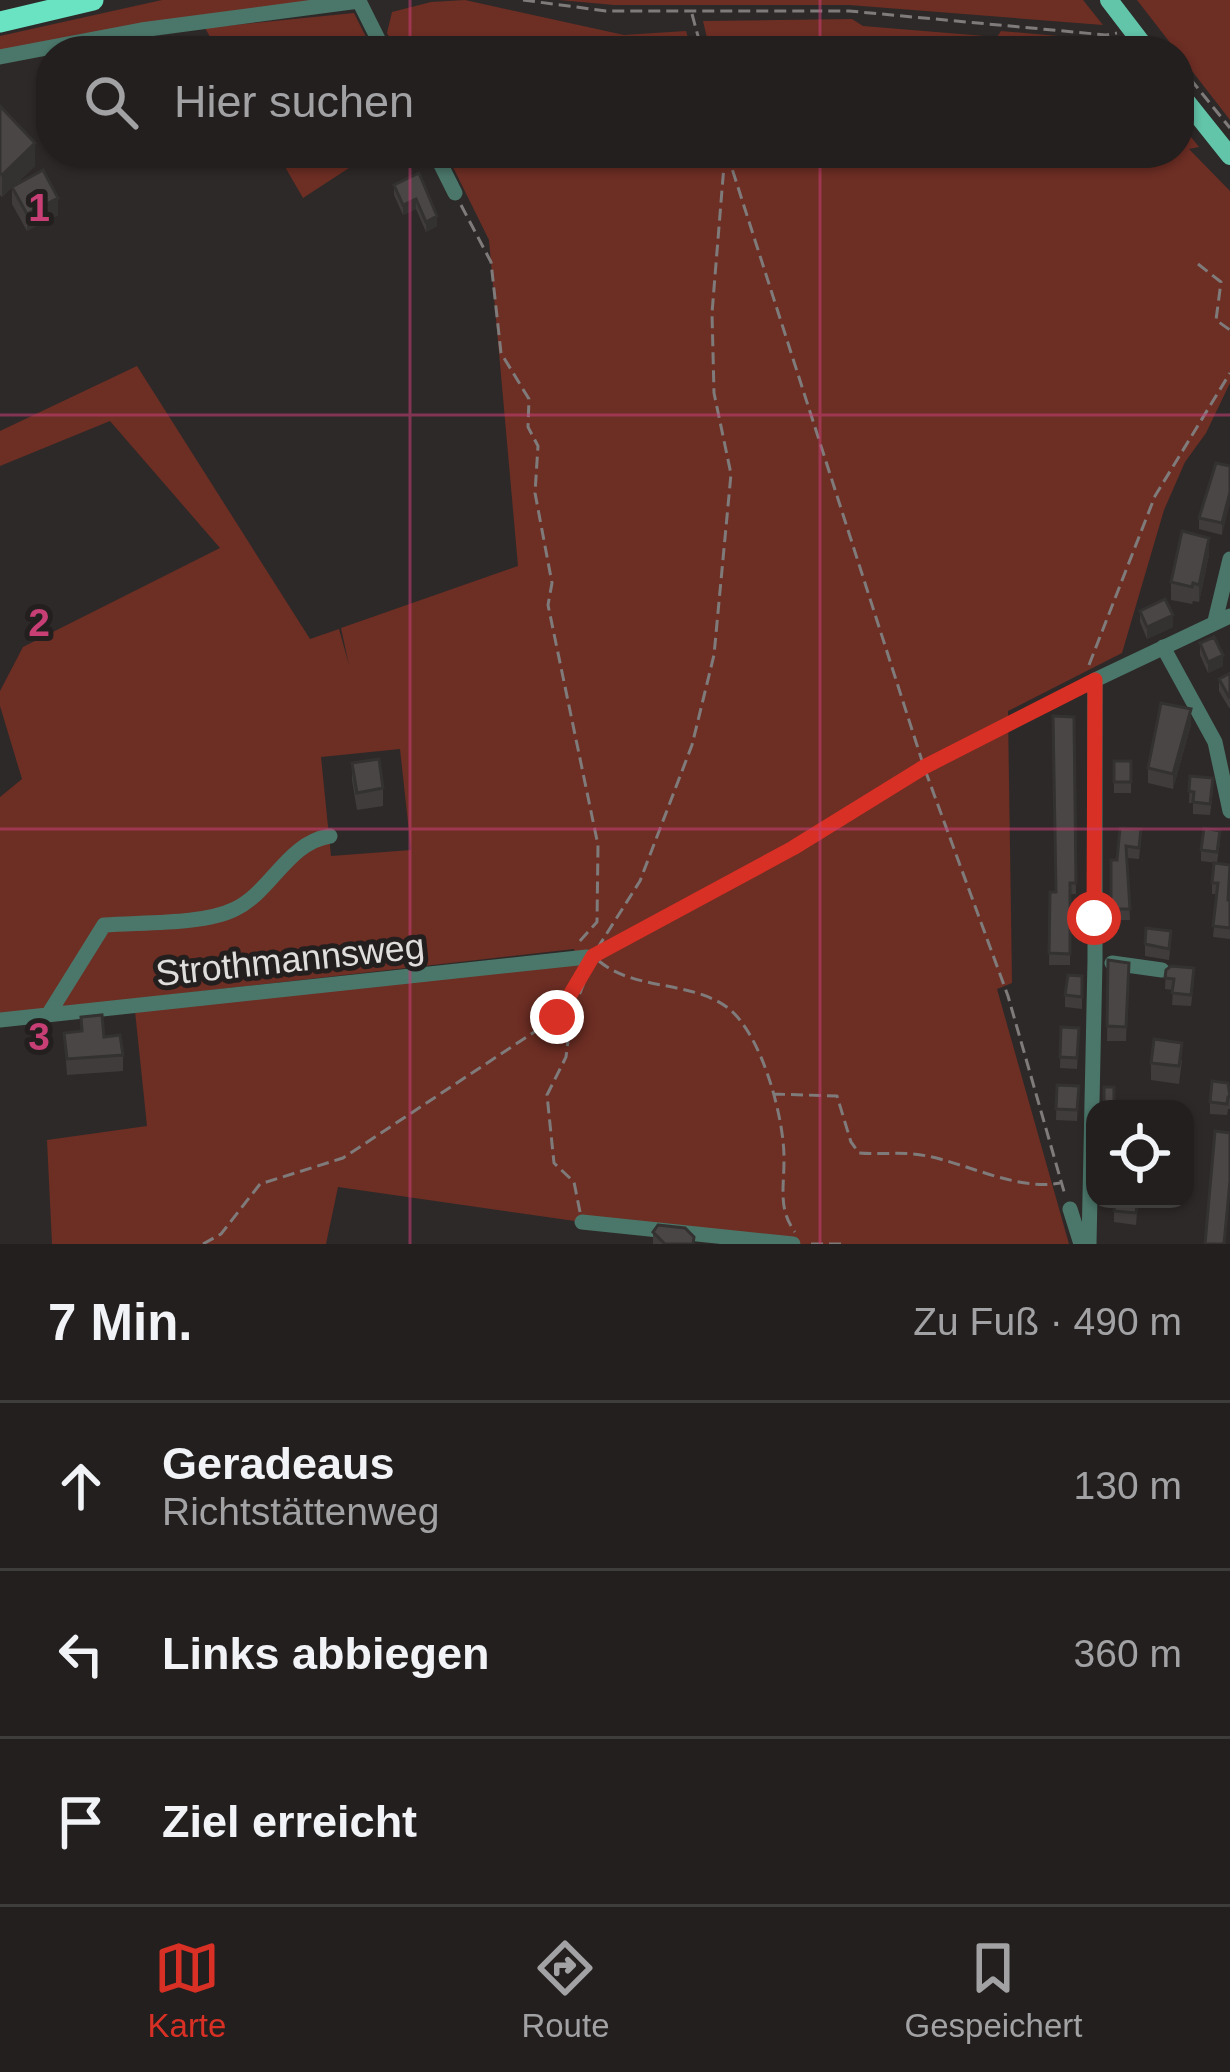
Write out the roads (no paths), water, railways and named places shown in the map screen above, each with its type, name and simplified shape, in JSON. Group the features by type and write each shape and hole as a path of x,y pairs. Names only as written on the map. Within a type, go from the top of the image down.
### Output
{"highway":[{"path":"0,22 93,0"}],"main road":[{"path":"1194,111 1230,156"}],"street":[{"path":"110,36 359,2 376,36"},
{"path":"0,57 36,50"},
{"path":"442,168 455,193"},
{"path":"1085,1244 1095,961 1095,680 1223,619 1230,559"},
{"path":"1163,647 1215,742 1230,812"},
{"path":"48,1015 104,925 221,915 241,907 310,839 330,836"},
{"name":"Strothmannsweg","path":"0,1020 590,957"},
{"path":"1095,961 1162,970"},
{"path":"1070,1209 1085,1244"},
{"path":"582,1222 795,1239"}]}
